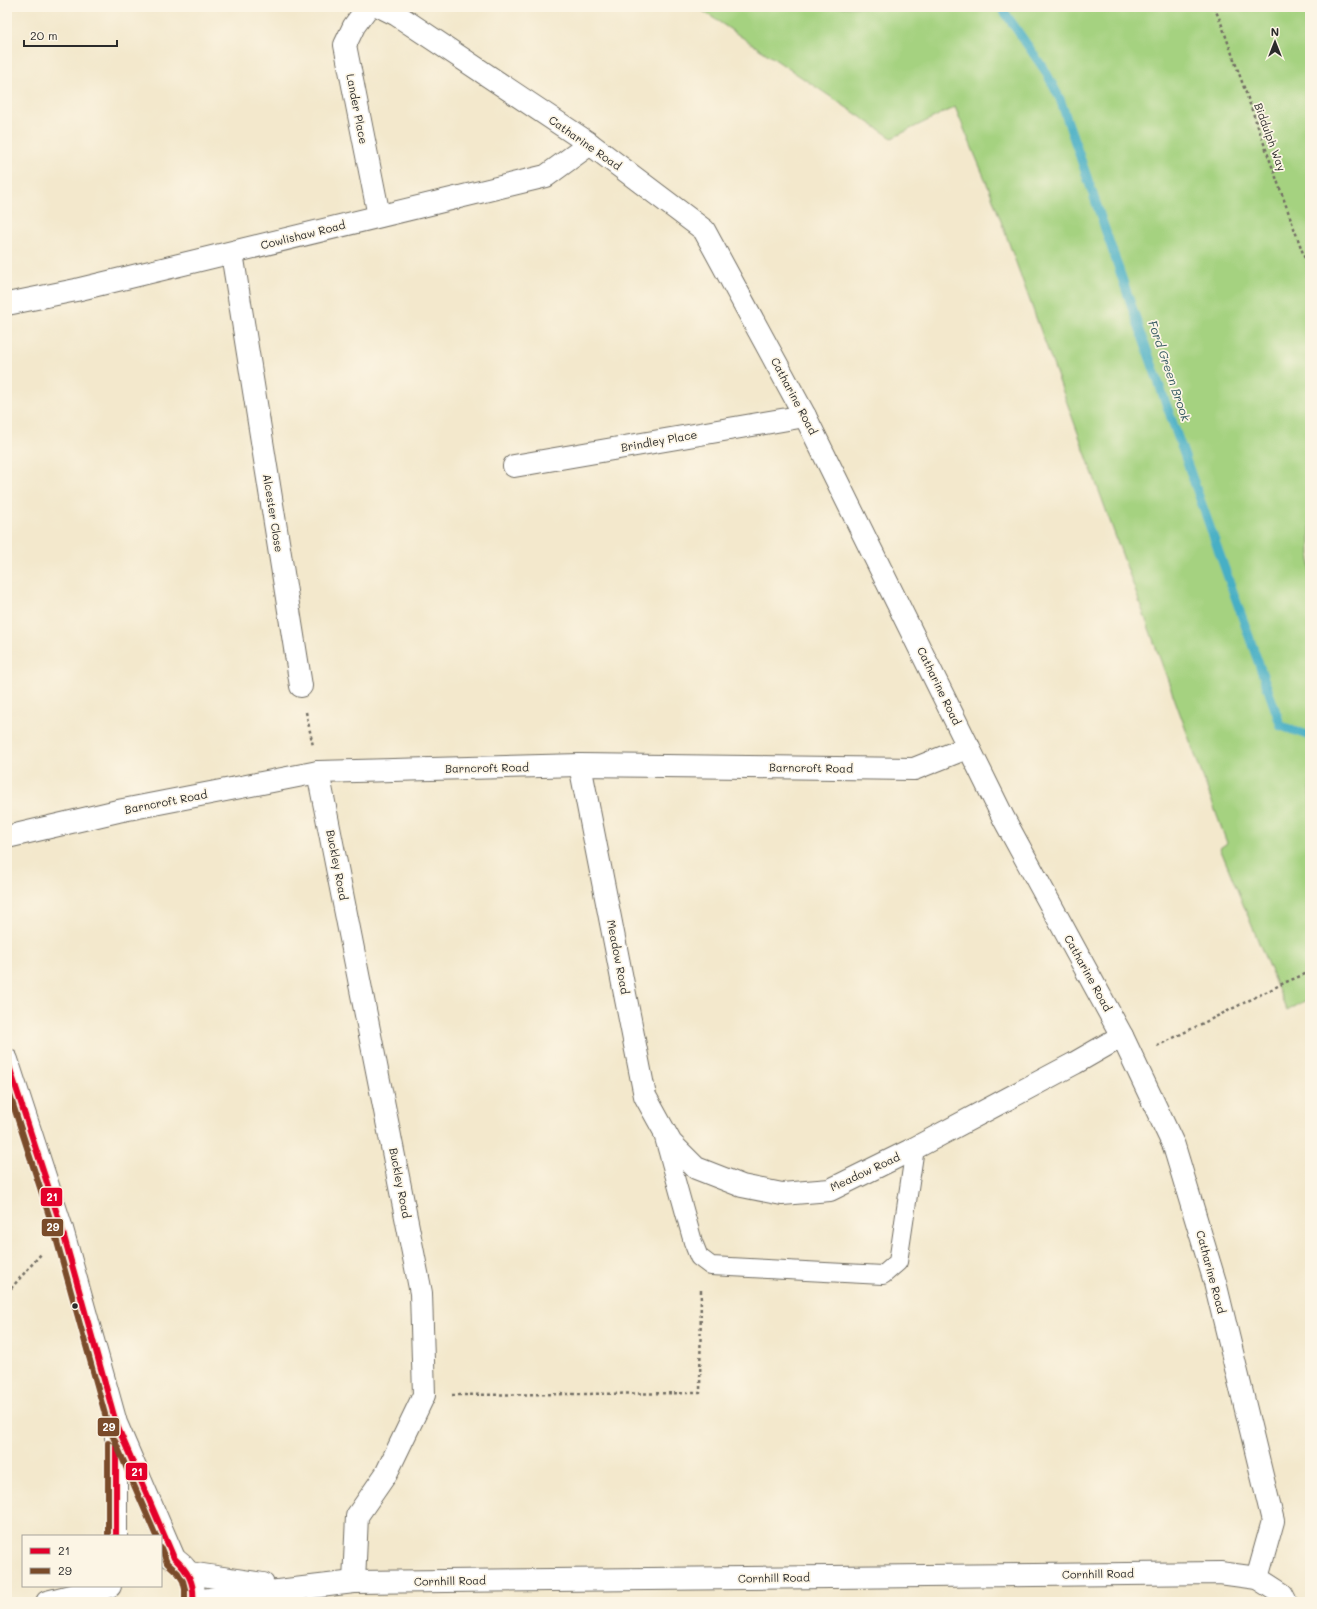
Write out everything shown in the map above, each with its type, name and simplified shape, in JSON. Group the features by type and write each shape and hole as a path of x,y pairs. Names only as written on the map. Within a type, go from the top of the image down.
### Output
{"street":[{"name":"Lander Place","path":"368,7 354,26 344,45 379,216"},
{"name":"Catharine Road","path":"381,7 397,15 590,144 704,230 805,416 1004,819 1122,1036 1174,1146 1215,1282 1272,1521 1257,1578"},
{"name":"Cowlishaw Road","path":"7,304 76,290 232,253 546,176 590,144"},
{"name":"Alcester Close","path":"232,253 301,686"},
{"name":"Brindley Place","path":"514,466 805,416"},
{"name":"Barncroft Road","path":"7,837 118,811 318,772 580,766 914,769 969,747"},
{"name":"Meadow Road","path":"580,766 645,1096 671,1143 696,1168 742,1186 782,1194 830,1190 915,1148 1122,1036"},
{"name":"Buckley Road","path":"318,772 421,1293 424,1395 386,1474 357,1516 354,1582"},
{"path":"7,1060 62,1230 116,1423 175,1562 193,1587 193,1601"},
{"path":"116,1423 116,1535"},
{"name":"Cornhill Road","path":"175,1562 291,1588"},
{"name":"Cornhill Road","path":"193,1601 291,1588 354,1582 1212,1573 1257,1578"},
{"path":"1257,1578 1282,1594 1286,1602"},
{"path":"47,1602 106,1587"},
{"path":"115,1587 114,1593 116,1602"}],"lane":[{"path":"660,1124 693,1242 699,1257 711,1266 884,1275 898,1262 915,1148"}],"path":[{"name":"Biddulph Way","path":"1214,7 1220,20 1310,273"},
{"path":"301,686 318,772"},
{"path":"1133,1058 1286,982 1310,972"},
{"path":"7,1293 62,1230"},
{"path":"424,1395 700,1393 701,1275 706,1263"}],"green space":[{"path":"697,7 1310,7 1310,998 1287,1011 1220,848 1227,843 990,191 955,107 892,138"}],"waterway":[{"name":"Ford Green Brook","path":"1001,7 1046,72 1060,99 1149,356 1281,726 1310,736"}],"transit line":[{"name":"21","path":"7,1060 62,1229 116,1423 174,1558 190,1578 193,1589 193,1602"},
{"name":"29","path":"7,1086 54,1231 108,1425 156,1535"},
{"name":"29","path":"108,1443 108,1535"},
{"name":"21","path":"116,1443 116,1535"},
{"name":"29","path":"162,1550 167,1563 178,1573 183,1581 185,1601"}]}
